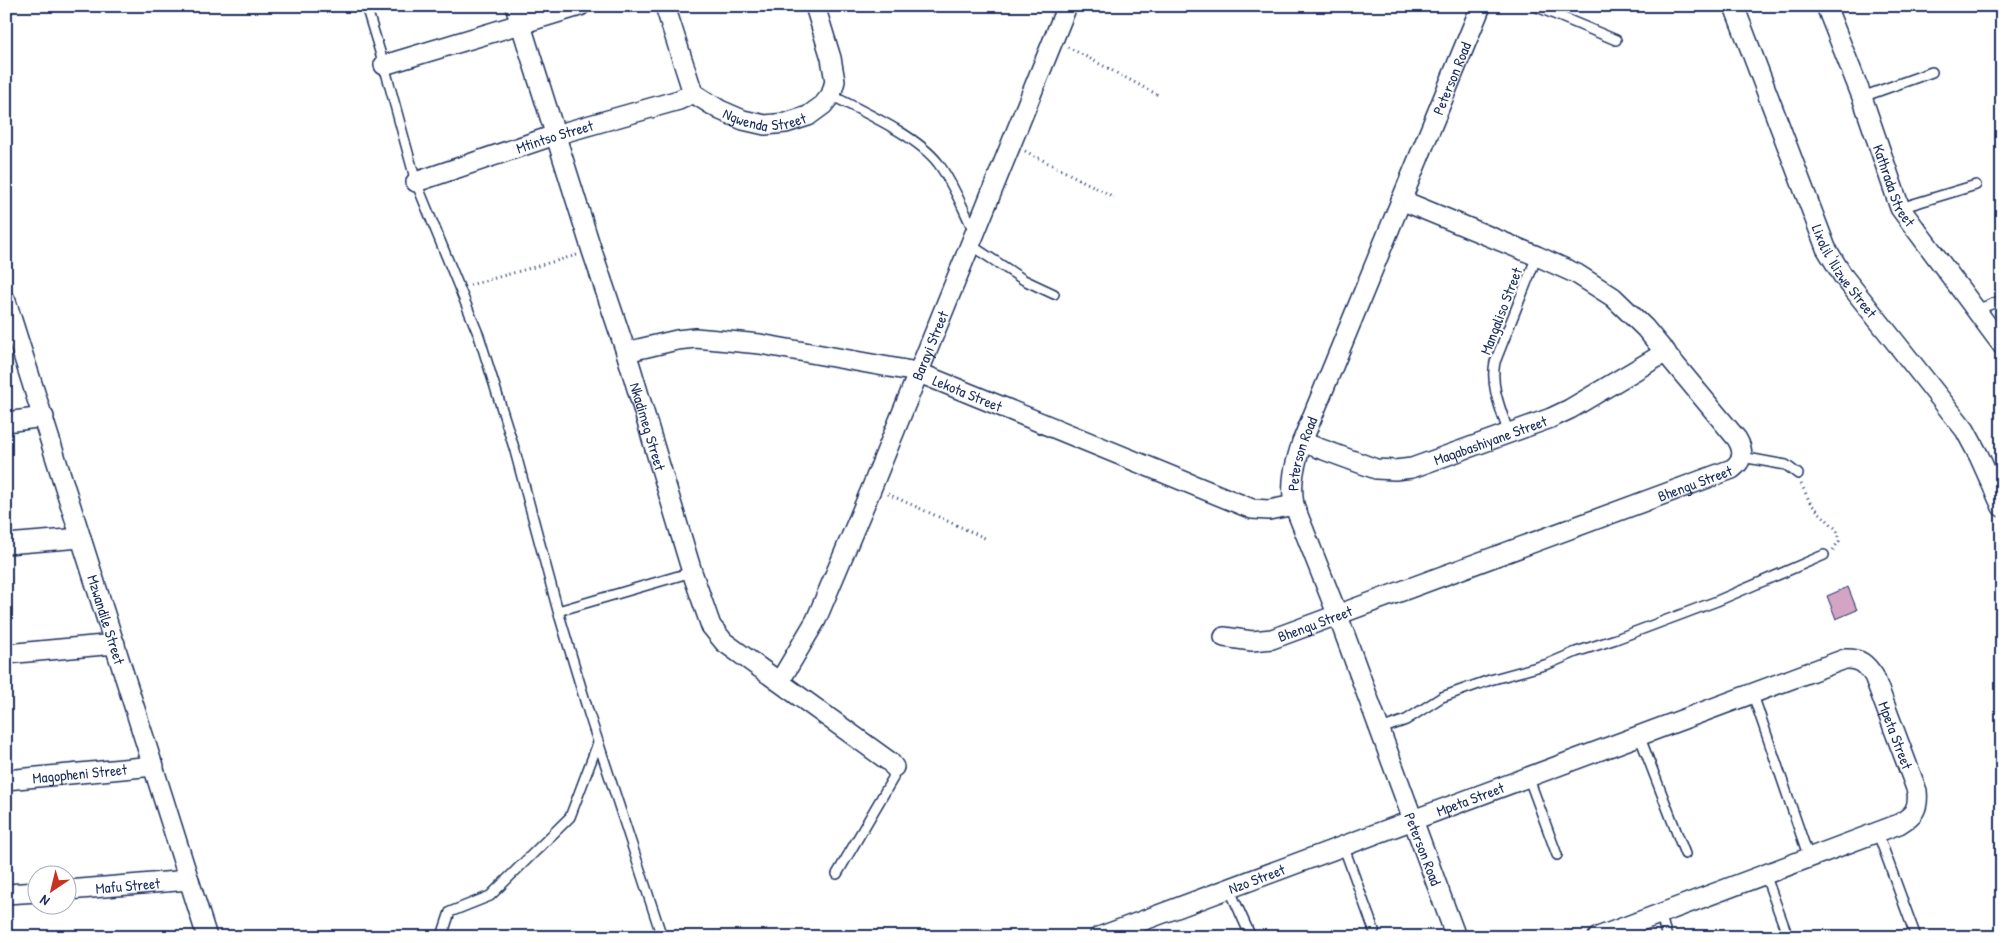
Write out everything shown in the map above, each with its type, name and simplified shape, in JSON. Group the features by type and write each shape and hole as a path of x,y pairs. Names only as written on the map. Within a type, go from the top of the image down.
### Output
{"street":[{"path":"384,64 518,15 580,6"},
{"path":"665,6 693,93"},
{"path":"815,6 831,58 835,80 831,95"},
{"name":"Barayi Street","path":"780,681 816,620 872,487 917,372 1067,6"},
{"name":"Peterson Road","path":"1456,937 1378,730 1338,616 1294,505 1292,489 1293,470 1302,442 1481,6"},
{"name":"Lixolil 'Ilizwe Street","path":"1734,6 1826,248 1843,276 1965,430 2001,502"},
{"name":"Kathrada Street","path":"1826,6 1862,97 1900,208 2002,345"},
{"name":"Nkadimeg Street","path":"518,15 592,251 626,352 692,572 711,626 717,635 737,651 890,762 894,767"},
{"name":"Ngwenda Street","path":"693,93 720,110 743,120 764,125 786,123 808,116 823,106 831,95"},
{"name":"Mtintso Street","path":"416,182 555,135 679,100 693,93"},
{"name":"Bhengu Street","path":"1224,638 1262,641 1338,616 1732,469 1742,457 1742,449 1737,439 1666,352 1631,313 1613,297 1577,274 1401,200"},
{"name":"Mzwandile Street","path":"6,301 44,416 207,937"},
{"name":"Lekota Street","path":"626,352 676,340 695,338 760,344 917,372 1252,509 1269,510 1294,505"},
{"name":"Maqabashiyane Street","path":"1302,442 1376,469 1395,470 1412,468 1551,418 1570,409 1666,352"},
{"path":"6,422 44,416"},
{"path":"6,544 81,538"},
{"path":"6,654 115,644"},
{"name":"Mpeta Street","path":"1412,820 1845,659 1855,658 1868,667 1874,676 1916,791 1918,802 1909,818 1899,824 1598,937"},
{"name":"Magopheni Street","path":"6,780 154,766"},
{"name":"Nzo Street","path":"1099,937 1125,932 1229,888 1412,820"},
{"name":"Mafu Street","path":"78,889 189,880"},
{"path":"6,894 28,893"}],"lane":[{"path":"366,6 416,182 479,336 515,451 558,611 598,743 662,937"},
{"path":"1535,6 1616,40"},
{"path":"1862,97 1932,72"},
{"path":"831,95 899,132 928,152 946,175 972,238 1024,280 1054,294"},
{"path":"1900,208 1976,185"},
{"name":"Mangaliso Street","path":"1509,434 1495,389 1493,374 1495,362 1537,256"},
{"path":"1976,310 2002,300"},
{"path":"1742,457 1786,465 1798,474"},
{"path":"1378,730 1406,720 1442,697 1490,680 1548,664 1576,652 1616,639 1717,601 1824,555"},
{"path":"558,611 692,572"},
{"path":"1752,692 1809,858"},
{"path":"1639,735 1685,854"},
{"path":"443,937 450,912 490,896 570,816 598,743"},
{"path":"837,874 893,778 894,767"},
{"path":"1528,776 1557,855"},
{"path":"1877,831 1916,937"},
{"path":"1343,845 1374,930"},
{"path":"1765,874 1788,937"},
{"path":"1229,888 1251,937"},
{"path":"1660,913 1667,937"}],"path":[{"path":"1054,39 1160,96"},
{"path":"1010,144 1114,197"},
{"path":"458,288 592,251"},
{"path":"1798,474 1811,504 1837,530 1839,540 1835,549 1824,555"},
{"path":"872,487 985,538"}],"building":[{"path":"1848,587 1857,610 1836,619 1827,596"}]}
